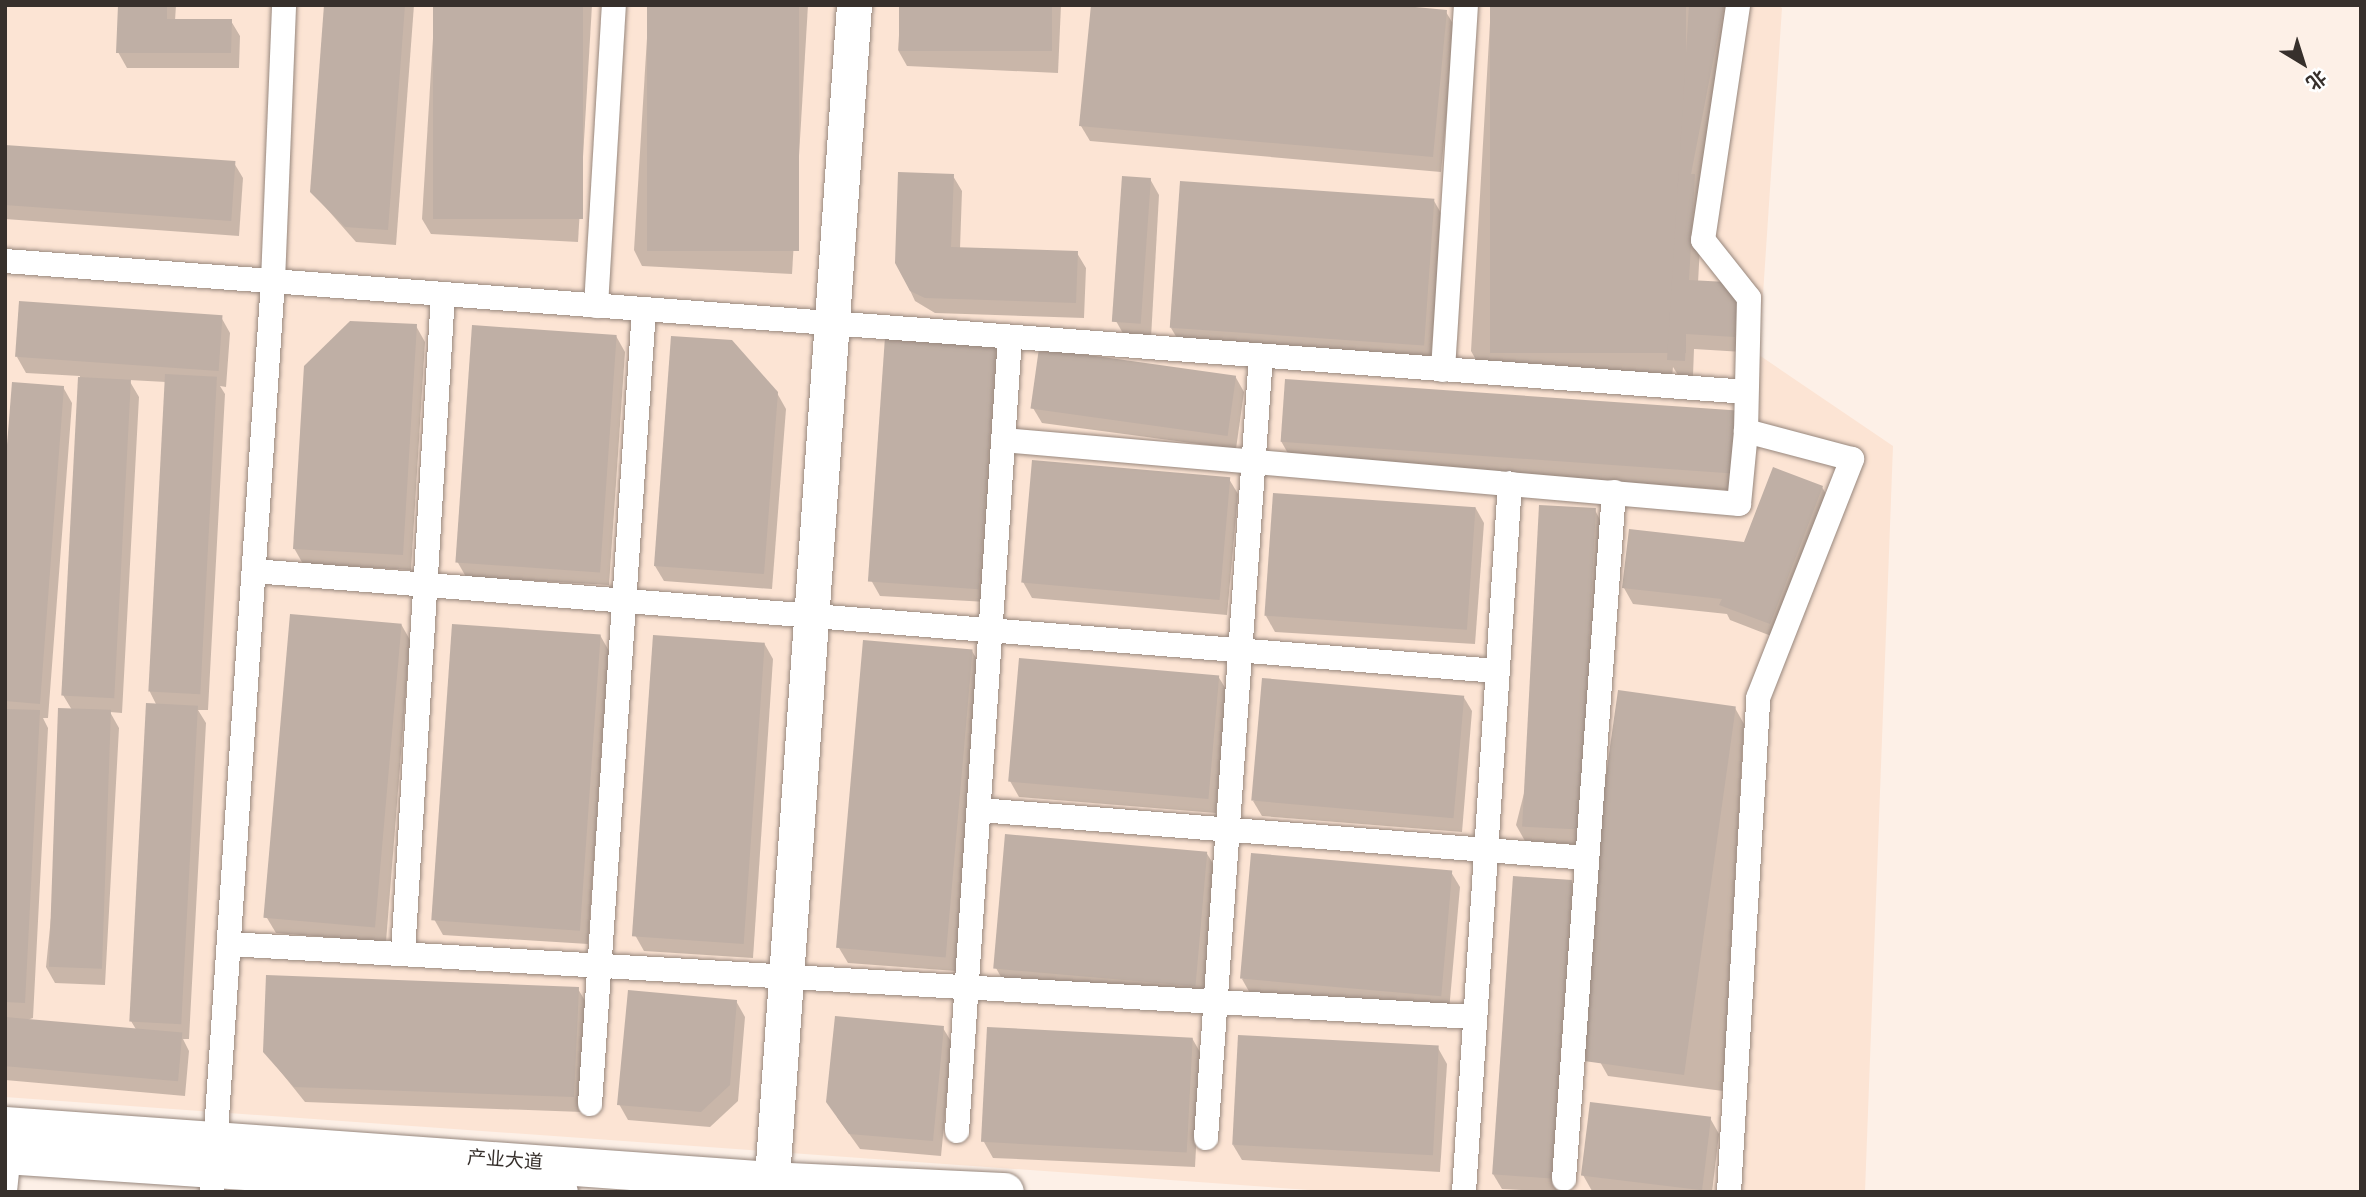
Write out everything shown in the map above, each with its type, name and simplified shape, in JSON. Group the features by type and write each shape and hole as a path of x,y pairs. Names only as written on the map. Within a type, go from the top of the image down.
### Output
{"main road":[{"name":"产业大道","path":"6,1156 771,1186 1005,1192"},
{"name":"产业大道","path":"214,1165 488,1189 559,1192"}],"street":[{"path":"214,1165 273,281 284,5"},
{"path":"596,306 614,5"},
{"path":"771,1186 853,5"},
{"path":"1443,370 1466,5"},
{"path":"1003,440 1740,504 1746,431 1749,298 1703,240 1738,5"},
{"path":"5,261 1746,392"},
{"path":"403,954 443,294"},
{"path":"590,1104 644,309"},
{"path":"957,1131 1010,337"},
{"path":"1206,1138 1261,356"},
{"path":"1729,1192 1758,698 1852,458 1746,431"},
{"path":"1464,1192 1510,482"},
{"path":"1564,1179 1614,492"},
{"path":"254,571 1497,671"},
{"path":"979,810 1587,858"},
{"path":"229,944 1474,1017"}],"shaded area":[{"path":"5,5 1778,5 1782,8 1759,355 1893,446 1865,1192 1338,1192 5,1097"}],"building":[{"path":"118,5 167,5 167,19 232,19 231,53 116,53"},
{"path":"324,5 405,5 388,230 345,227 310,192"},
{"path":"433,5 583,5 583,219 433,219"},
{"path":"647,5 799,5 799,251 647,251"},
{"path":"899,5 1052,5 1052,51 899,51"},
{"path":"1091,5 1394,5 1447,10 1433,157 1079,126"},
{"path":"1490,5 1686,5 1686,353 1490,353"},
{"path":"1689,5 1724,5 1691,174 1695,174 1689,280 1727,282 1737,297 1735,337 1686,334 1685,361 1667,360"},
{"path":"5,145 235,161 231,221 5,205"},
{"path":"898,172 954,174 951,247 1078,251 1076,303 925,298 910,291 895,263"},
{"path":"1122,176 1151,178 1141,324 1112,322"},
{"path":"1180,181 1434,199 1424,345 1170,328"},
{"path":"19,301 223,315 219,371 15,357"},
{"path":"350,321 417,324 403,555 293,549 304,366"},
{"path":"472,325 617,335 600,573 455,562"},
{"path":"671,336 732,340 778,392 764,574 654,566"},
{"path":"885,337 996,345 979,589 868,581"},
{"path":"1039,348 1236,376 1228,436 1031,408"},
{"path":"165,374 217,377 200,694 148,692"},
{"path":"78,377 131,380 114,698 61,696"},
{"path":"1285,379 1737,411 1733,473 1281,442"},
{"path":"12,382 64,386 40,704 5,701 5,470"},
{"path":"1032,460 1230,477 1220,600 1021,583"},
{"path":"1773,467 1823,486 1770,624 1719,605 1722,599 1622,588 1629,529 1744,542"},
{"path":"1273,493 1476,507 1467,630 1264,616"},
{"path":"1539,505 1596,508 1579,830 1522,827"},
{"path":"290,614 402,624 375,928 263,918"},
{"path":"452,624 601,634 580,931 431,920"},
{"path":"653,635 765,643 744,944 632,936"},
{"path":"863,640 973,650 946,957 836,948"},
{"path":"1019,658 1219,676 1208,799 1008,782"},
{"path":"1262,678 1464,696 1454,818 1251,801"},
{"path":"1618,690 1736,707 1684,1075 1566,1058"},
{"path":"146,703 198,706 181,1024 129,1022"},
{"path":"58,708 111,710 102,969 49,967"},
{"path":"5,709 40,710 25,1003 5,1002"},
{"path":"1005,834 1207,852 1195,986 993,968"},
{"path":"1251,853 1452,871 1441,996 1240,979"},
{"path":"1513,876 1572,880 1551,1178 1492,1174"},
{"path":"266,975 579,987 574,1097 294,1087 263,1052"},
{"path":"628,990 737,1000 730,1085 701,1112 617,1105"},
{"path":"835,1016 944,1026 933,1141 849,1134 826,1102"},
{"path":"5,1017 182,1033 178,1081 5,1066"},
{"path":"987,1027 1193,1038 1187,1153 981,1142"},
{"path":"1238,1035 1439,1046 1433,1155 1232,1145"},
{"path":"1590,1102 1711,1117 1702,1190 1581,1175"}]}
